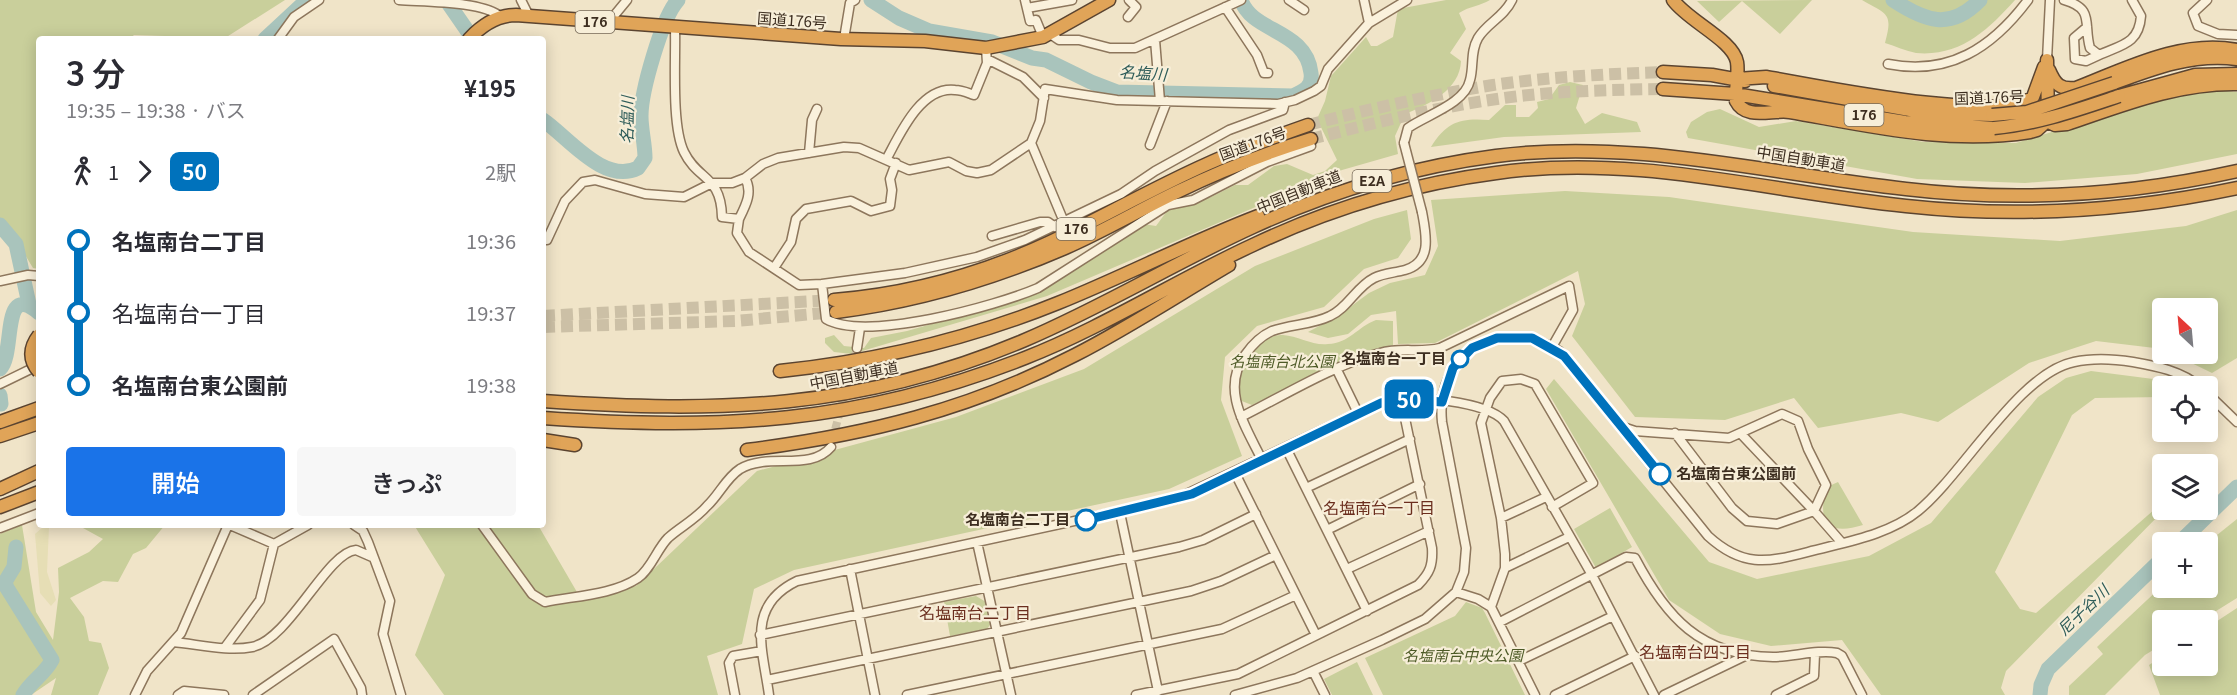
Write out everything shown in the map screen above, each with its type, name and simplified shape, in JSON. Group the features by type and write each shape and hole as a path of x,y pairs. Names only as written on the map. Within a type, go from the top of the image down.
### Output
{"highway":[{"name":"国道176号","path":"501,17 529,16 844,39 925,41 986,53 1047,36 1109,0"},
{"path":"1673,0 1689,18 1733,51 1738,66 1735,94 1738,105 1754,113 1788,112 1845,124 1924,134 1966,138 1998,137 2037,130 2047,123 2067,124 2170,90 2207,84 2237,84"},
{"path":"473,36 485,24 501,17"},
{"path":"2046,66 2058,86 2066,89 2186,50 2215,48 2237,50"},
{"name":"国道176号","path":"1663,89 1735,94 1905,122 1993,122 2174,62 2200,58 2237,59"},
{"path":"1737,79 1766,77 1944,104 1994,106 2028,101 2037,92 2046,66"},
{"path":"2046,66 2047,123"},
{"name":"国道176号","path":"1663,72 1737,79 1927,113 2022,125 2057,117 2119,96 2195,75 2237,74"},
{"name":"国道176号","path":"1308,125 1207,164 1047,243 1000,263 933,284 835,306 937,294 1005,273 1067,247 1230,168 1269,152 1311,143"},
{"name":"中国自動車道","path":"546,401 629,407 727,408 830,397 920,377 1025,340 1252,227 1303,206 1396,174 1498,155 1602,150 1705,160 1908,190 2005,195 2106,191 2237,171"},
{"name":"中国自動車道","path":"546,418 627,424 728,424 801,418 879,405 935,389 1029,356 1253,245 1306,222 1354,204 1449,180 1551,168 1654,170 1906,206 2006,213 2108,208 2237,189"},
{"path":"780,371 898,353 1012,320 1066,300 1261,215 1353,183 1396,174"},
{"path":"747,450 846,436 942,411 988,394 1075,356 1306,222"},
{"path":"36,339 32,345 31,355 36,366"},
{"path":"0,422 36,409"},
{"path":"0,436 36,424"},
{"path":"546,440 575,445"},
{"path":"0,489 36,474"},
{"path":"0,507 36,493"}],"street":[{"path":"280,36 294,17 319,0"},
{"path":"399,0 474,7 494,11 501,17"},
{"path":"521,0 529,16"},
{"path":"608,23 627,0"},
{"path":"844,39 850,3 855,0"},
{"path":"1072,0 1026,4 1030,21 1036,20 1047,36 1059,40 1079,40 1124,50 1155,40 1238,1"},
{"path":"1128,17 1136,7 1129,0"},
{"path":"1288,0 1304,10"},
{"path":"1364,0 1369,23"},
{"path":"546,240 565,201 583,182 595,180 645,194 684,197 712,183 732,183 746,178 763,164 778,158 844,147 859,148 892,160 909,170 949,162 966,171 991,170 1031,143 1040,121 1045,88 1117,100 1285,102 1304,97 1321,86 1328,69 1369,23 1407,0"},
{"path":"1262,460 1241,417 1233,387 1241,361 1252,346 1274,331 1329,317 1369,281 1384,274 1407,269 1418,262 1426,246 1422,212 1404,143 1408,129 1463,93 1471,79 1471,63 1477,40 1512,0"},
{"path":"1888,64 1911,68 1958,60 1982,47 2001,32 2028,0"},
{"path":"2046,66 2050,0"},
{"path":"2064,0 2082,7 2090,48 2098,55"},
{"path":"2087,27 2074,38 2075,59 2086,61 2132,40 2137,35 2141,16 2132,0"},
{"path":"2207,0 2193,13 2198,26 2218,33 2237,35"},
{"path":"1225,7 1257,55 1264,73 1268,73"},
{"path":"670,27 678,135 692,166 712,183 721,206 722,217 739,219"},
{"path":"1150,145 1163,101 1155,40"},
{"path":"774,268 791,242 796,219 806,209 851,201 871,211 890,206 892,160 914,112 931,97 954,89 974,95 986,53 1023,77 1044,98"},
{"path":"746,178 750,188 749,195 739,219 737,233 742,245 799,285 905,273 977,257 1055,227 1121,194 1155,171 1229,130 1283,110 1285,102"},
{"path":"809,153 810,134 818,109"},
{"path":"1031,143 1064,222"},
{"path":"822,284 826,319 840,326 860,328 903,324 1016,297 1038,288 1168,206 1192,200 1267,162 1311,143"},
{"path":"992,236 1040,222 1047,222 1055,227"},
{"path":"0,281 28,274 36,275"},
{"path":"1241,417 1337,370 1381,352 1402,349 1426,351 1440,348 1569,286 1573,310 1552,347"},
{"path":"857,348 860,328"},
{"path":"1235,695 1314,671 1425,619 1456,592 1464,572 1466,548 1442,422 1442,402 1453,368 1472,348 1486,341 1520,336 1532,338 1552,347 1564,356 1708,536 1731,554 1762,562 1842,543 1887,529 1917,512 1950,479 2026,389 2056,368 2073,362 2094,360 2129,362 2168,370 2179,376"},
{"path":"0,384 36,366"},
{"path":"1337,370 1358,412"},
{"path":"1491,607 1505,568 1501,518 1481,434 1481,423 1485,409 1502,381 1521,378 1539,388 1593,483 1552,507"},
{"path":"1136,695 1238,674 1418,585 1427,576 1433,564 1420,484 1401,399"},
{"path":"769,695 760,635 768,604 785,587 803,578 1176,500 1358,412 1381,403 1401,399 1442,402 1485,409 1498,415 1504,421 1592,575 1654,695"},
{"path":"2218,404 2237,422"},
{"path":"1622,427 1635,431 1675,433 1729,438 1742,435 1782,414 1798,421 1808,449 1826,485 1814,511 1777,524 1747,521 1732,508 1675,433"},
{"path":"1742,435 1842,543"},
{"path":"1306,488 1410,439"},
{"path":"484,528 532,594 545,602 615,588 639,577 668,538 685,527 709,505 719,490 739,469 767,460 818,458 831,447"},
{"path":"1286,448 1367,611"},
{"path":"1235,473 1316,635"},
{"path":"1328,530 1420,484"},
{"path":"1501,518 1546,497"},
{"path":"1120,513 1158,691"},
{"path":"0,528 36,514"},
{"path":"760,635 1130,559 1203,540 1256,514"},
{"path":"135,695 147,671 180,633 228,528"},
{"path":"236,528 274,544"},
{"path":"226,646 260,600 274,544 303,528"},
{"path":"358,528 363,531 390,601 383,634 401,695"},
{"path":"1347,569 1428,531"},
{"path":"1505,568 1569,537"},
{"path":"977,542 1011,695"},
{"path":"172,642 252,647 266,639 306,600 342,555 356,550 372,557"},
{"path":"767,680 1138,603 1221,581 1276,555"},
{"path":"1500,622 1626,557 1635,558 1655,596 1687,630 1722,647 1747,655 1771,657 1832,652 1842,656 1862,695"},
{"path":"850,568 875,695"},
{"path":"1456,592 1478,599 1491,607 1535,695"},
{"path":"907,695 1222,629 1296,595"},
{"path":"1519,661 1614,616"},
{"path":"253,695 334,639 362,688 362,695"},
{"path":"735,695 729,663 734,656 762,651"},
{"path":"1776,695 1814,676 1815,654"},
{"path":"1664,695 1747,655"},
{"path":"1555,695 1635,656"},
{"path":"1314,671 1325,695"},
{"path":"178,695 184,691 224,695"}],"shaded area":[{"path":"42,528 49,528 47,572 56,600 51,606 40,593 35,534"}],"green space":[{"path":"0,0 285,0 228,36 36,36 36,268 33,268 4,220 0,218"},
{"path":"1446,0 1490,0 1459,13 1466,29 1450,53 1461,61 1459,71 1449,88 1441,95 1405,114 1395,136 1398,154 1342,170 1047,296 852,354 834,352 825,343 825,338 834,335 844,346 864,348 871,338 907,331 1030,296 1143,224 1156,226 1167,211 1211,197 1235,185 1248,185 1274,166 1287,164 1313,175 1325,171 1337,160 1317,119 1325,101 1331,76 1366,37 1371,46 1377,46 1393,37 1398,9"},
{"path":"1812,0 1780,34 1742,1 1719,22 1697,1"},
{"path":"1862,0 2015,0 1994,22 1960,46 1946,51 1916,53 1885,43 1888,26 1886,16"},
{"path":"1570,82 1583,85 1576,108 1585,124 1602,113 1637,122 1641,132 1504,137 1431,147 1443,132 1456,123 1489,120 1505,105 1516,105 1516,117 1529,117 1538,108 1537,102 1549,99 1559,85"},
{"path":"2209,89 2237,92 2237,154 2137,174 2025,183 1917,179 1688,138 1686,132 1691,122 1707,112 1720,109 1759,127 1796,121 1924,142 2016,143 2170,96"},
{"path":"1565,191 1669,197 1913,232 2060,241 2186,226 2237,210 2237,358 2212,373 2194,364 2218,364 2218,298 2152,298 2152,348 2096,341 2029,363 1938,422 1901,413 1818,428 1794,398 1725,420 1635,417 1572,336 1585,304 1578,271 1435,343 1398,344 1396,311 1371,315 1348,334 1328,338 1308,332 1338,316 1369,293 1390,283 1425,275 1438,246 1431,200"},
{"path":"1407,210 1411,239 1398,258 1364,269 1324,307 1257,326 1225,357 1221,400 1242,456 1169,489 794,570 754,589 742,644 707,656 718,695 444,695 415,655 445,575 416,528 540,528 581,599 636,586 757,471 956,417 1084,369 1255,266 1374,219"},
{"name":"名塩南台北公園","path":"1376,320 1393,321 1393,345 1367,351 1252,405 1239,400 1238,383 1244,363 1255,349 1269,338 1283,335 1317,344 1336,343"},
{"path":"2091,371 2152,379 2152,397 2095,398 2072,415 1995,572 2020,609 2036,613 2152,512 2152,520 2154,520 2006,671 2001,688 2005,695 1881,695 1842,640 1771,646 1720,634 1669,600 1546,389 1554,379 1709,562 1757,579 1869,556 1931,523 2038,397 2066,378"},
{"path":"1838,482 1863,525 1841,529 1833,527 1824,517 1827,487"},
{"path":"1610,508 1632,547 1596,568 1574,529"},
{"path":"2237,519 2237,598 2218,610 2152,610 2152,651 2105,695 2069,695 2069,686 2103,654 2097,647 2152,595 2152,598 2218,598 2218,534"},
{"path":"22,525 36,612 53,640 59,592 58,568 89,552 103,539 83,528 163,528 146,548 133,554 118,582 103,581 70,598 84,617 89,641 101,643 109,668 98,695 51,695 56,678 31,695 0,695 0,534"},
{"path":"976,596 986,602 990,625 987,629 950,636 944,602"},
{"name":"名塩南台中央公園","path":"1466,602 1482,608 1525,695 1383,695 1365,658 1455,616"},
{"path":"2237,608 2237,695 2160,695 2153,676 2218,676 2218,620"},
{"path":"1357,662 1373,695 1332,695 1324,679"}],"waterway":[{"name":"名塩川","path":"268,36 307,0"},
{"name":"名塩川","path":"446,0 471,36"},
{"name":"名塩川","path":"546,123 600,165 625,172 638,168 645,158 641,116 648,73 665,22 678,0"},
{"name":"名塩川","path":"871,0 899,18 929,31 992,42 1032,58 1046,60 1117,92 1293,96 1304,90 1311,82 1311,73 1307,59 1300,48 1290,39 1256,19 1247,11 1241,0"},
{"name":"名塩川","path":"1893,0 1916,13 1937,20 1958,16 1980,0"},
{"path":"0,225 16,244 29,304"},
{"name":"名塩川","path":"0,369 5,361 14,312 19,306 27,305 36,311"},
{"path":"0,395 1,404"},
{"name":"尼子谷川","path":"2190,532 2237,487"},
{"path":"16,547 14,567 5,582 52,660 23,695"},
{"name":"尼子谷川","path":"2040,695 2041,685 2048,669 2152,569"}],"tunnel":[{"path":"1308,125 1400,103 1493,85 1578,76 1663,72"},
{"path":"1311,139 1422,112 1511,97 1663,89"},
{"path":"546,316 834,300"},
{"path":"546,327 735,321 836,312"},
{"path":"832,441 857,348"}],"bus line":[{"name":"50","path":"1086,520 1176,500 1192,494 1358,412 1388,400 1414,399 1442,402 1448,379 1459,360 1472,348 1486,341 1508,336 1520,336 1544,342 1564,356 1660,474"}],"place":[{"name":"名塩南台一丁目","path":"1460,359"},
{"name":"名塩南台東公園前","path":"1660,474"},
{"name":"名塩南台二丁目","path":"1086,520"}],"district":[{"name":"名塩南台一丁目","path":"1379,508"},
{"name":"名塩南台二丁目","path":"975,613"},
{"name":"名塩南台四丁目","path":"1695,652"}]}
